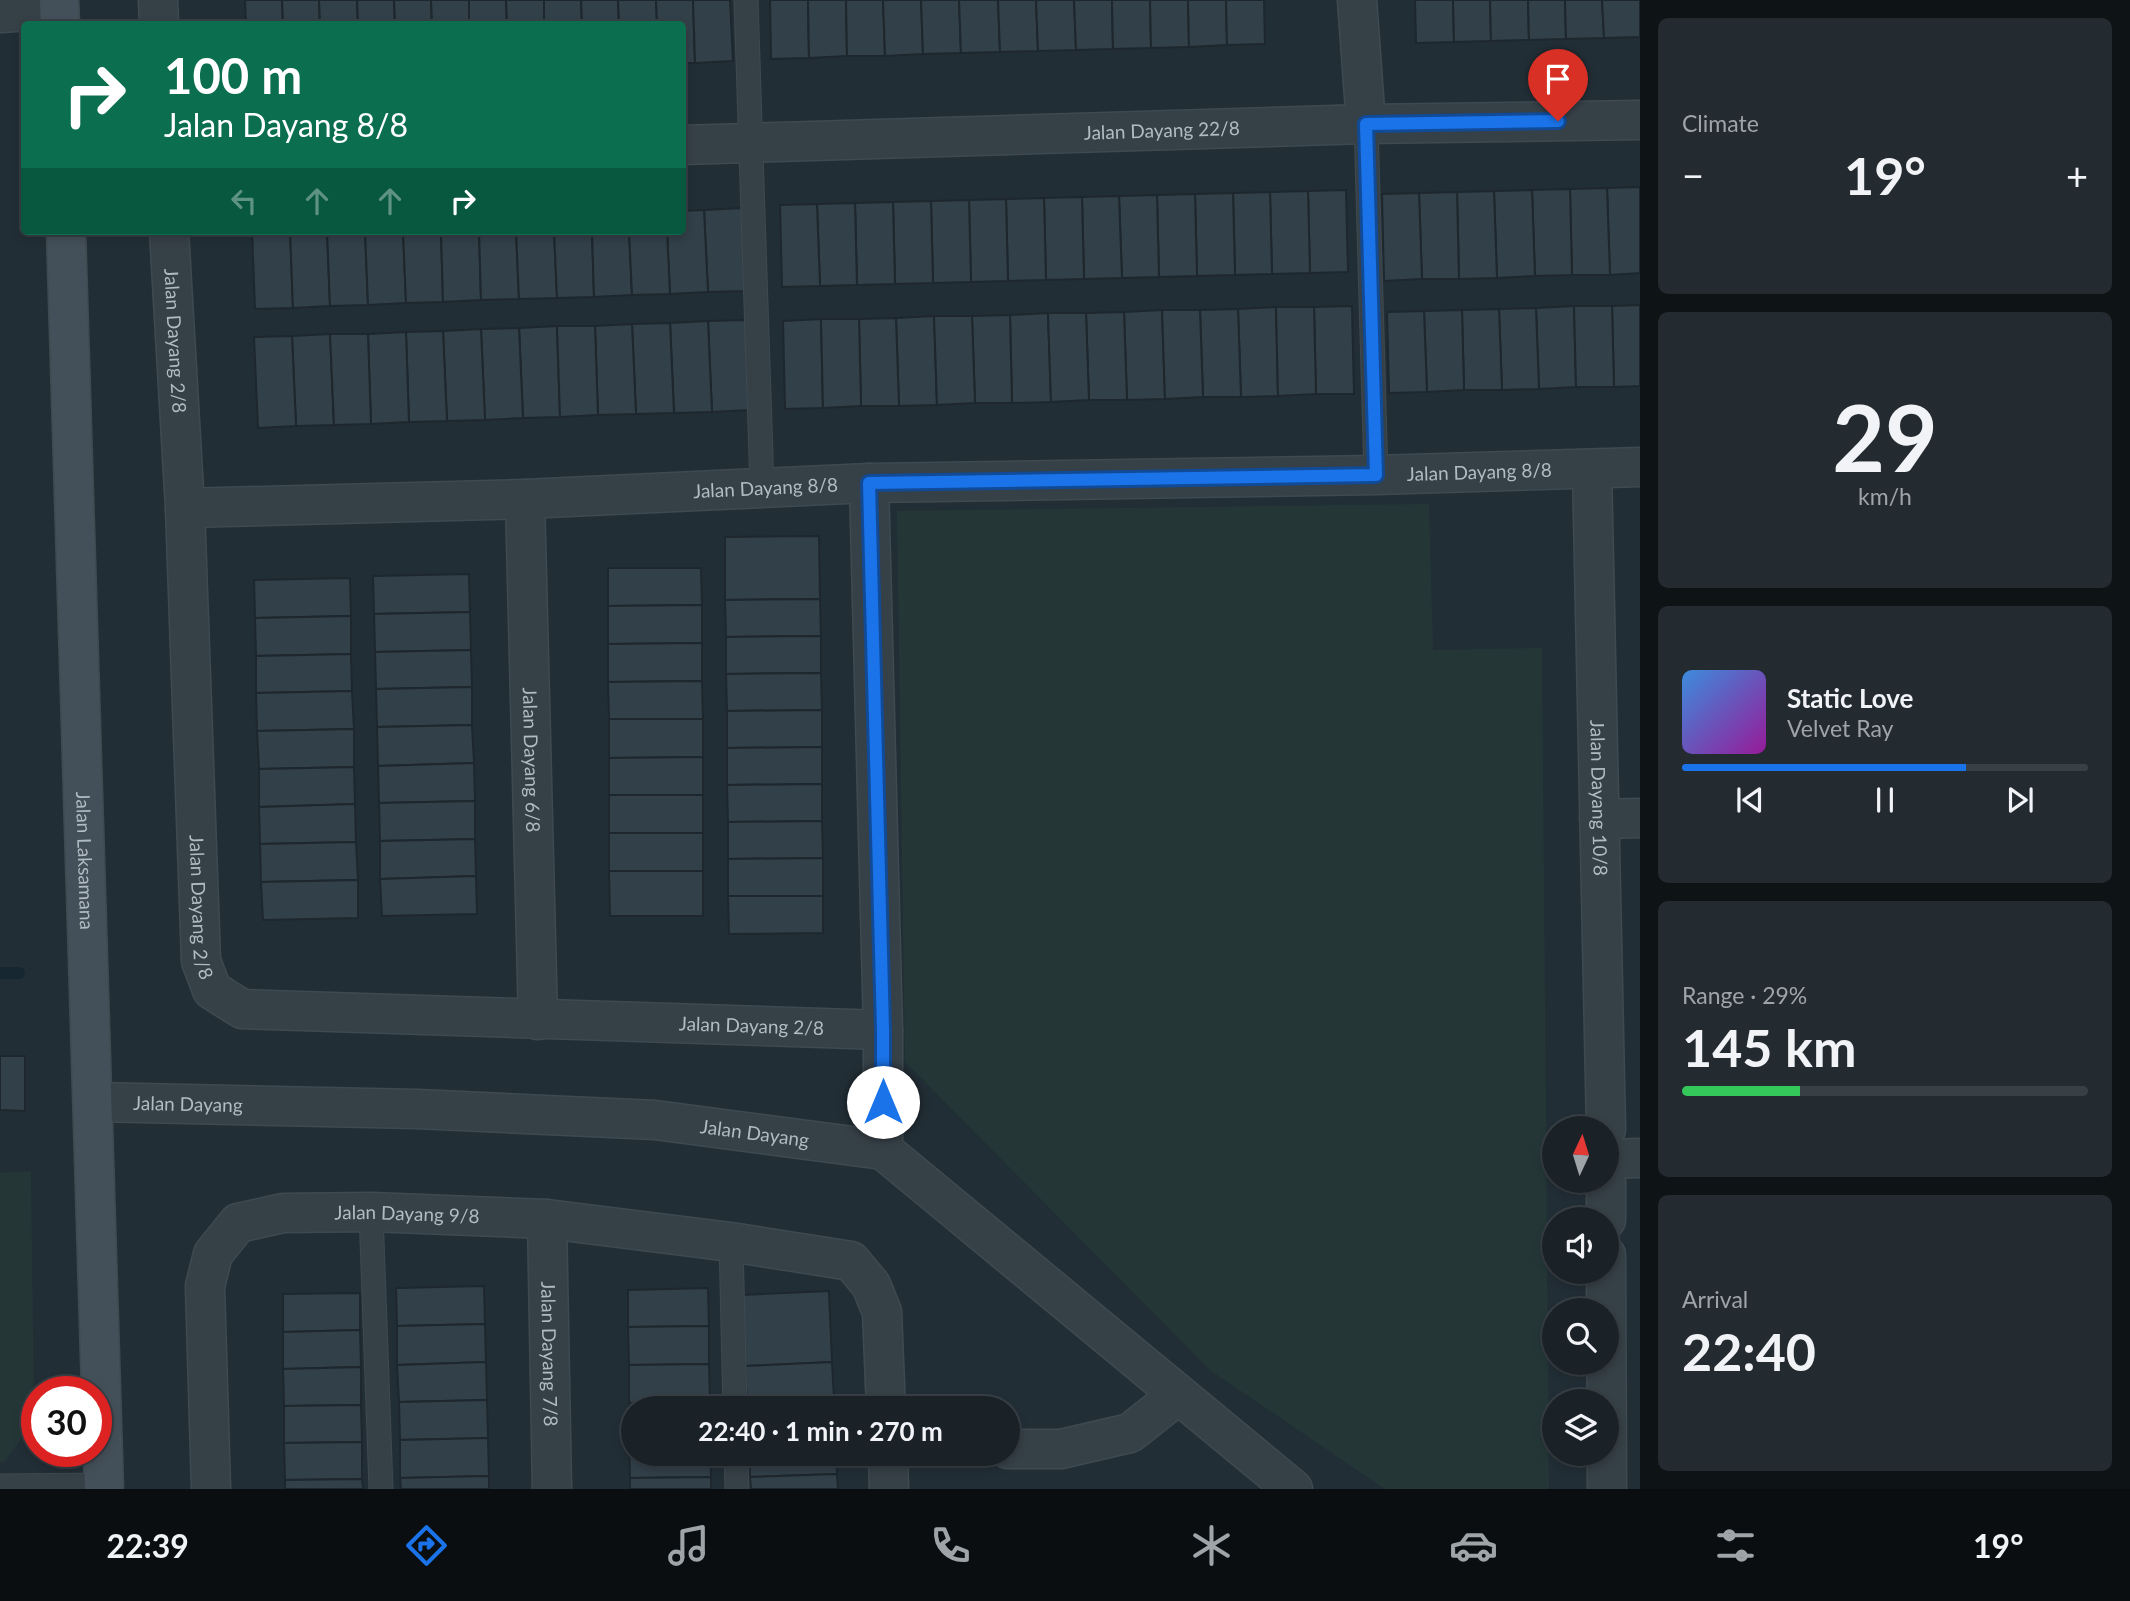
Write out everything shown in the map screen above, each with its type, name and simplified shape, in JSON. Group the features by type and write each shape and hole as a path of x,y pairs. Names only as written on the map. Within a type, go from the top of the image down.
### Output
{"street":[{"path":"158,0 159,21"},
{"path":"1357,0 1366,124"},
{"path":"0,13 59,11"},
{"name":"Jalan Dayang 22/8","path":"686,145 1366,124 1640,120"},
{"name":"Jalan Laksamana","path":"66,235 104,1487"},
{"name":"Jalan Dayang 2/8","path":"169,235 186,508 201,961 212,990 242,1009 883,1030"},
{"name":"Jalan Dayang 8/8","path":"186,508 525,499 869,483 1376,475 1640,467"},
{"name":"Jalan Dayang 10/8","path":"1592,468 1606,1116"},
{"path":"869,483 883,1030 883,1150 1293,1489"},
{"name":"Jalan Dayang 6/8","path":"525,499 538,1020"},
{"path":"1599,820 1640,818"},
{"name":"Jalan Dayang","path":"94,1102 417,1109 655,1120 883,1150"},
{"path":"1619,1159 1640,1158"},
{"name":"Jalan Dayang 9/8","path":"211,1489 205,1286 213,1254 238,1223 283,1213 371,1212 547,1219 731,1242 851,1261 871,1285 882,1312 885,1396"},
{"name":"Jalan Dayang 7/8","path":"547,1219 552,1489"},
{"path":"1606,1284 1607,1489"},
{"path":"1020,1449 1061,1449 1130,1433 1178,1395"},
{"path":"888,1466 889,1489"}],"lane":[{"path":"746,0 762,487"},
{"path":"1366,124 1376,475"},
{"path":"371,1212 381,1489"},
{"path":"731,1242 735,1396"},
{"path":"736,1466 737,1489"},
{"path":"0,1486 104,1487"}],"green space":[{"path":"1429,504 1433,650 1542,648 1546,1116 1542,1116 1542,1194 1547,1194 1547,1207 1542,1207 1542,1284 1547,1284 1547,1298 1542,1298 1542,1375 1548,1375 1548,1389 1542,1389 1542,1466 1549,1466 1549,1489 1385,1489 1210,1370 905,1062 897,511"},
{"path":"31,1171 33,1376 21,1376 21,1439 4,1462 0,1462 0,1173"}],"building":[{"path":"245,0 282,0 283,21 246,21"},
{"path":"282,0 319,0 320,21 283,21"},
{"path":"319,0 357,0 358,21 320,21"},
{"path":"357,0 394,0 395,21 358,21"},
{"path":"394,0 431,0 432,21 395,21"},
{"path":"431,0 469,0 469,21 432,21"},
{"path":"469,0 506,0 507,21 469,21"},
{"path":"506,0 544,0 544,21 507,21"},
{"path":"544,0 581,0 582,21 544,21"},
{"path":"581,0 618,0 619,21 582,21"},
{"path":"618,0 656,0 657,21 619,21"},
{"path":"656,0 693,0 695,63 686,63 686,21 657,21"},
{"path":"693,0 730,0 733,61 695,63"},
{"path":"770,0 808,0 809,58 771,59"},
{"path":"808,0 846,0 847,56 809,58"},
{"path":"846,0 883,0 885,56 847,56"},
{"path":"883,0 921,0 923,54 885,56"},
{"path":"921,0 959,0 961,53 923,54"},
{"path":"959,0 998,0 1000,52 961,53"},
{"path":"998,0 1036,0 1038,51 1000,52"},
{"path":"1036,0 1074,0 1076,50 1038,51"},
{"path":"1074,0 1112,0 1113,49 1076,50"},
{"path":"1112,0 1150,0 1151,48 1113,49"},
{"path":"1150,0 1188,0 1189,47 1151,48"},
{"path":"1188,0 1226,0 1227,45 1189,47"},
{"path":"1226,0 1264,0 1265,44 1227,45"},
{"path":"1415,0 1453,0 1454,42 1416,43"},
{"path":"1453,0 1490,0 1491,41 1454,42"},
{"path":"1490,0 1528,0 1529,40 1491,41"},
{"path":"1528,0 1565,0 1566,39 1529,40"},
{"path":"1565,0 1602,0 1604,38 1566,39"},
{"path":"1602,0 1640,0 1640,37 1604,38"},
{"path":"1640,187 1640,273 1610,275 1607,188"},
{"path":"1607,188 1610,275 1572,275 1570,189"},
{"path":"1570,189 1572,275 1535,276 1532,190"},
{"path":"1346,190 1348,272 1310,273 1308,191"},
{"path":"1532,190 1535,276 1497,278 1494,191"},
{"path":"1308,191 1310,273 1272,274 1270,192"},
{"path":"1494,191 1497,278 1459,279 1457,192"},
{"path":"1270,192 1272,274 1235,275 1233,193"},
{"path":"1457,192 1459,279 1422,279 1419,193"},
{"path":"1233,193 1235,275 1197,276 1195,194"},
{"path":"1419,193 1422,279 1384,281 1382,194"},
{"path":"1195,194 1197,276 1159,277 1157,195"},
{"path":"1157,195 1159,277 1122,278 1119,196"},
{"path":"1119,196 1122,278 1084,279 1082,197"},
{"path":"1082,197 1084,279 1046,280 1044,198"},
{"path":"1044,198 1046,280 1008,281 1006,199"},
{"path":"1006,199 1008,281 971,282 969,200"},
{"path":"969,200 971,282 933,283 931,201"},
{"path":"931,201 933,283 895,284 893,202"},
{"path":"893,202 895,284 857,285 855,203"},
{"path":"855,203 857,285 820,286 817,204"},
{"path":"817,204 820,286 782,287 780,205"},
{"path":"742,208 745,291 708,292 704,210"},
{"path":"704,210 708,292 670,294 667,235 686,235 686,211"},
{"path":"252,235 290,235 293,308 255,309"},
{"path":"290,235 327,235 330,306 293,308"},
{"path":"327,235 365,235 368,305 330,306"},
{"path":"365,235 403,235 406,303 368,305"},
{"path":"403,235 441,235 443,302 406,303"},
{"path":"441,235 479,235 481,300 443,302"},
{"path":"479,235 516,235 519,299 481,300"},
{"path":"516,235 554,235 557,298 519,299"},
{"path":"554,235 592,235 594,297 557,298"},
{"path":"592,235 629,235 632,295 594,297"},
{"path":"629,235 667,235 670,294 632,295"},
{"path":"1640,305 1640,386 1614,387 1612,306"},
{"path":"1352,306 1354,394 1316,394 1314,307"},
{"path":"1574,306 1576,387 1539,389 1536,308"},
{"path":"1574,306 1612,306 1614,387 1576,387"},
{"path":"1276,307 1278,396 1241,397 1238,309"},
{"path":"1276,307 1314,307 1316,394 1278,396"},
{"path":"1536,308 1539,389 1502,390 1499,309"},
{"path":"1238,309 1241,397 1203,397 1200,310"},
{"path":"1499,309 1502,390 1464,390 1462,310"},
{"path":"1162,310 1165,399 1127,400 1124,312"},
{"path":"1162,310 1200,310 1203,397 1165,399"},
{"path":"1462,310 1464,390 1427,392 1424,311"},
{"path":"1424,311 1427,392 1389,393 1387,312"},
{"path":"1124,312 1127,400 1089,400 1086,313"},
{"path":"1048,313 1051,402 1012,403 1010,315"},
{"path":"1048,313 1086,313 1089,400 1051,402"},
{"path":"1010,315 1012,403 975,403 972,316"},
{"path":"934,316 937,405 899,406 896,318"},
{"path":"934,316 972,316 975,403 937,405"},
{"path":"896,318 899,406 861,406 859,319"},
{"path":"821,319 823,408 785,409 783,321"},
{"path":"821,319 859,319 861,406 823,408"},
{"path":"746,320 749,410 712,412 708,321"},
{"path":"708,321 712,412 674,413 670,323"},
{"path":"670,323 674,413 636,414 632,324"},
{"path":"632,324 636,414 598,415 595,326"},
{"path":"557,326 560,417 523,418 519,328"},
{"path":"557,326 595,326 598,415 560,417"},
{"path":"519,328 523,418 485,420 481,329"},
{"path":"481,329 485,420 447,421 443,331"},
{"path":"443,331 447,421 409,422 406,332"},
{"path":"406,332 409,422 371,424 368,334"},
{"path":"330,334 334,425 296,426 292,336"},
{"path":"330,334 368,334 371,424 334,425"},
{"path":"292,336 296,426 258,428 254,337"},
{"path":"819,536 820,599 725,600 725,537"},
{"path":"608,568 701,568 702,605 608,606"},
{"path":"469,574 470,612 374,614 373,576"},
{"path":"350,578 351,616 255,618 254,580"},
{"path":"820,599 821,636 726,637 725,600"},
{"path":"702,605 702,643 608,644 608,606"},
{"path":"470,612 471,650 375,652 374,614"},
{"path":"351,616 351,654 256,656 255,618"},
{"path":"821,636 821,673 726,674 726,637"},
{"path":"702,643 702,681 608,682 608,644"},
{"path":"471,650 472,687 376,689 375,652"},
{"path":"351,654 352,691 256,693 256,656"},
{"path":"821,673 822,710 727,711 726,674"},
{"path":"702,681 703,719 609,719 608,682"},
{"path":"472,687 472,725 377,727 376,689"},
{"path":"352,691 354,729 257,731 256,693"},
{"path":"822,710 822,747 727,748 727,711"},
{"path":"609,719 703,719 703,757 609,758"},
{"path":"472,725 474,763 378,766 377,727"},
{"path":"354,729 354,767 259,769 257,731"},
{"path":"822,747 822,784 727,785 727,748"},
{"path":"703,757 703,795 609,795 609,758"},
{"path":"474,763 475,801 379,803 378,766"},
{"path":"354,767 355,804 259,807 259,769"},
{"path":"822,784 822,821 728,822 727,785"},
{"path":"609,795 703,795 703,833 609,833"},
{"path":"475,801 475,839 380,841 379,803"},
{"path":"355,804 356,842 260,844 259,807"},
{"path":"822,821 823,858 728,859 728,822"},
{"path":"609,833 703,833 703,871 609,871"},
{"path":"475,839 476,876 380,879 380,841"},
{"path":"356,842 358,880 261,882 260,844"},
{"path":"823,858 823,896 728,896 728,859"},
{"path":"609,871 703,871 703,916 610,916"},
{"path":"476,876 477,914 382,916 380,879"},
{"path":"358,880 358,918 263,920 261,882"},
{"path":"728,896 823,896 823,933 729,934"},
{"path":"0,1056 25,1056 25,1111 0,1110"},
{"path":"484,1286 485,1324 397,1326 396,1288"},
{"path":"708,1288 709,1326 628,1327 628,1290"},
{"path":"829,1291 832,1362 745,1366 742,1295"},
{"path":"360,1293 360,1330 283,1332 283,1294"},
{"path":"485,1324 486,1362 397,1365 397,1326"},
{"path":"709,1326 709,1364 629,1365 628,1327"},
{"path":"360,1330 361,1367 283,1369 283,1332"},
{"path":"486,1362 487,1400 399,1402 397,1365"},
{"path":"832,1362 834,1396 747,1396 745,1366"},
{"path":"709,1364 710,1396 629,1396 629,1365"},
{"path":"361,1367 361,1405 284,1406 283,1369"},
{"path":"487,1400 488,1438 400,1440 399,1402"},
{"path":"361,1405 362,1442 284,1443 284,1406"},
{"path":"488,1438 489,1476 400,1478 400,1440"},
{"path":"362,1442 362,1479 285,1480 284,1443"},
{"path":"630,1466 711,1466 711,1477 630,1478"},
{"path":"750,1466 837,1466 837,1474 750,1477"},
{"path":"837,1474 838,1489 751,1489 750,1477"},
{"path":"489,1476 489,1489 401,1489 400,1478"},
{"path":"711,1477 711,1489 630,1489 630,1478"},
{"path":"362,1479 363,1489 285,1489 285,1480"}],"waterway":[{"path":"0,973 19,973"}],"route":[{"path":"883,1102 869,483 1376,475 1366,124 1558,121"}]}
